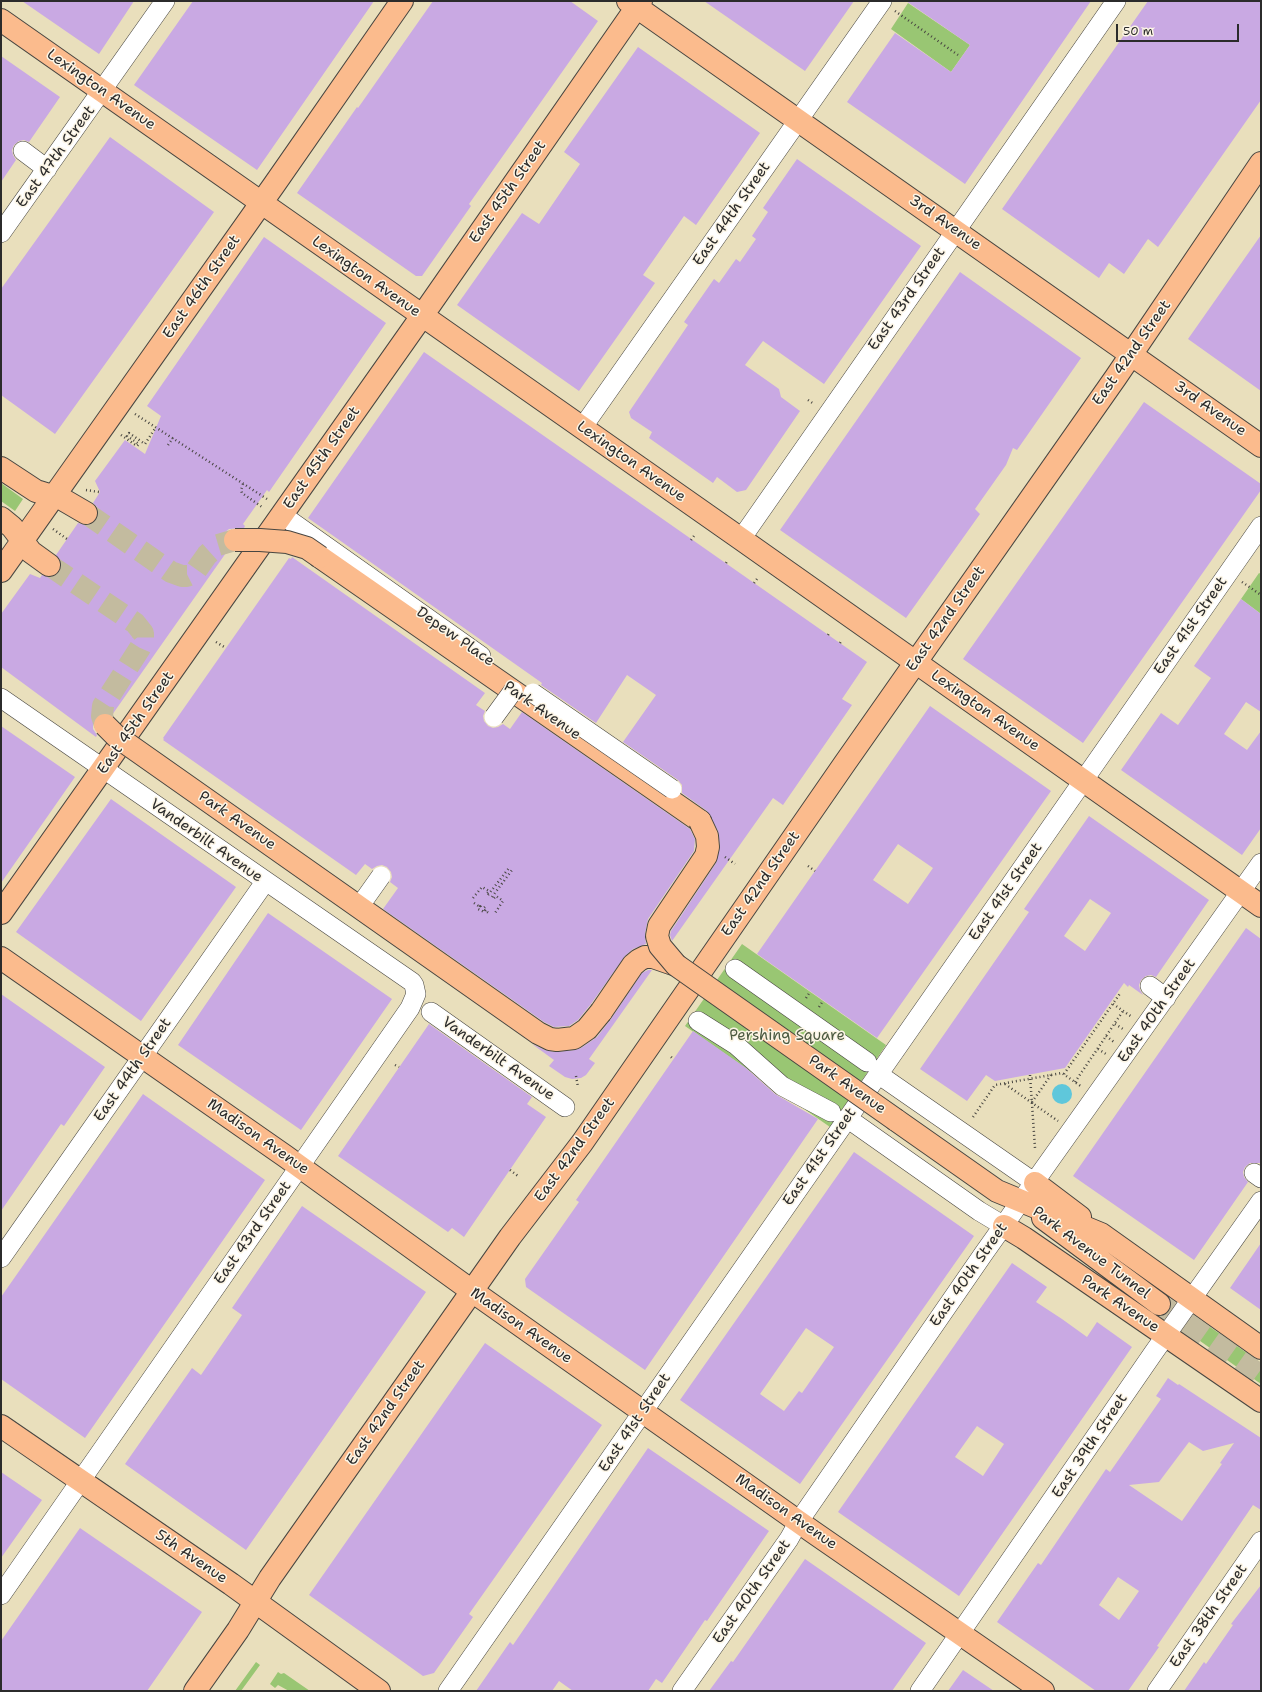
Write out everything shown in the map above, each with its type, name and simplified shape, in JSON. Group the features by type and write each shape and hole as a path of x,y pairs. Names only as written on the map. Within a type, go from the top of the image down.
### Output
{"main road":[{"name":"East 46th Street","path":"1,571 402,1"},
{"name":"3rd Avenue","path":"635,3 798,120 1261,446"},
{"name":"East 45th Street","path":"1,913 104,769 274,507 422,316 635,3"},
{"name":"Lexington Avenue","path":"1,20 1261,906"},
{"name":"East 42nd Street","path":"195,1691 324,1502 472,1291 514,1232 575,1153 1131,354 1261,163"},
{"path":"1,468 36,492 70,503 86,513"},
{"path":"1,518 12,527 32,552 49,565"},
{"name":"Park Avenue","path":"235,540 280,541 307,548 523,692 700,821 707,836 708,847 706,856 661,922 657,932 657,938 660,946 676,965 997,1191 1012,1214 1024,1238 1261,1401"},
{"name":"Park Avenue","path":"105,725 116,736 538,1033 550,1039 557,1040 574,1038 587,1028 601,1012 633,965 639,960 645,957 653,957 676,965"},
{"name":"Madison Avenue","path":"1,958 300,1166 472,1291 1043,1691"},
{"path":"1035,1183 1101,1234"},
{"name":"Park Avenue","path":"1012,1214 1101,1234 1261,1348"},
{"name":"Park Avenue Tunnel","path":"1012,1214 1159,1304"},
{"name":"5th Avenue","path":"1,1426 256,1602 379,1691"}],"street":[{"name":"East 47th Street","path":"1,233 103,91 165,1"},
{"name":"East 44th Street","path":"582,428 881,1"},
{"name":"East 43rd Street","path":"741,539 1116,1"},
{"path":"23,151 47,170"},
{"name":"Depew Place","path":"274,507 523,692 672,789 695,809 700,821"},
{"name":"East 41st Street","path":"448,1691 644,1412 726,1291 839,1115 872,1068 892,1057 1261,526"},
{"path":"494,717 523,692"},
{"name":"Vanderbilt Avenue","path":"1,698 412,982"},
{"name":"East 40th Street","path":"682,1691 785,1546 799,1521 1012,1214 1261,863"},
{"path":"359,907 381,876"},
{"name":"East 44th Street","path":"1,1258 266,882"},
{"name":"Park Avenue","path":"735,969 1035,1183"},
{"name":"East 43rd Street","path":"1,1595 413,1003 416,989 412,982"},
{"path":"1150,986 1166,998"},
{"name":"Vanderbilt Avenue","path":"431,1012 565,1106"},
{"name":"Park Avenue","path":"698,1021 736,1045 782,1086 839,1115 979,1211 1012,1214"},
{"name":"East 39th Street","path":"920,1691 1261,1201"},
{"name":"East 38th Street","path":"1157,1691 1261,1541"}],"path":[{"path":"881,1 958,55"},
{"path":"138,416 244,484 274,507"},
{"path":"118,433 137,446 138,444 127,436 129,433 145,444 156,427"},
{"path":"168,445 173,438"},
{"path":"244,484 241,490 242,493 262,507"},
{"path":"80,488 99,492"},
{"path":"52,528 67,539"},
{"path":"691,540 694,536"},
{"path":"1229,572 1261,595"},
{"path":"754,583 757,579"},
{"path":"216,641 226,648"},
{"path":"723,856 735,864"},
{"path":"808,866 815,871"},
{"path":"491,895 510,869"},
{"path":"473,898 482,886 491,895 503,901 495,913"},
{"path":"474,903 490,914"},
{"path":"1064,1074 1121,992"},
{"path":"1113,1004 1127,1014"},
{"path":"1075,1082 1098,1048 1108,1037 1123,1011"},
{"path":"1098,1048 1101,1051"},
{"path":"395,1065 399,1067"},
{"path":"973,1117 995,1085 1062,1073 1083,1087"},
{"path":"1030,1075 1035,1148"},
{"path":"1032,1103 1051,1075"},
{"path":"576,1076 578,1087"},
{"path":"1004,1084 1055,1119"},
{"path":"510,1170 518,1176"}],"green space":[{"path":"908,3 970,45 951,72 891,29"},
{"path":"1,483 23,499 15,511 1,501"},
{"path":"1259,573 1261,574 1261,614 1241,599"},
{"name":"Pershing Square","path":"742,944 886,1045 830,1127 685,1026"},
{"path":"1203,1322 1261,1363 1261,1384 1193,1336"},
{"path":"256,1662 260,1665 241,1691 235,1691"},
{"path":"278,1672 281,1674 284,1673 310,1691 289,1691 278,1685 275,1688 270,1684"}],"water":[{"path":"1062,1084 1069,1087 1072,1094 1069,1101 1062,1104 1055,1101 1052,1094 1055,1087"}],"building":[{"path":"22,1 134,1 99,54"},
{"path":"193,1 374,1 257,170 134,85"},
{"path":"433,1 570,1 598,21 469,204 471,206 422,276 416,276 297,193"},
{"path":"704,1 854,1 805,71"},
{"path":"906,1 1091,1 965,184 847,102 895,33 951,72 970,45"},
{"path":"1148,1 1261,1 1261,100 1158,247 1148,239 1124,274 1109,263 1099,278 1002,209"},
{"path":"638,47 760,133 696,225 684,216 643,275 655,283 579,391 457,305 522,213 539,224 580,164 564,152"},
{"path":"1,56 60,97 29,142 24,140 19,141 14,145 12,150 16,160 1,182"},
{"path":"110,137 214,212 55,434 1,395 1,289"},
{"path":"797,159 921,246 824,384 763,341 745,365 779,389 781,397 800,411 746,490 737,492 717,477 713,483 649,438 652,432 631,418 629,412 688,325 684,322 714,279 719,283 736,259 740,262 756,239 752,236 768,212 763,208"},
{"path":"1261,235 1261,391 1188,339"},
{"path":"264,237 386,323 269,492 267,490 243,524 245,526 244,528 229,529 224,533 224,546 228,550 112,715 102,713 96,716 93,722 93,729 97,735 96,737 1,667 1,614 30,574 40,578 42,575 54,577 59,573 61,566 60,560 56,555 78,523 86,525 93,524 97,520 97,507 93,503 100,492 95,481 125,440 145,454 161,416 147,406"},
{"path":"960,272 1081,358 1017,450 1013,448 1006,465 975,509 980,514 906,618 780,530"},
{"path":"424,352 867,662 842,699 852,705 783,805 773,798 672,941 670,935 671,931 716,863 720,846 718,831 707,811 682,793 682,785 678,780 623,742 656,695 627,675 596,723 541,685 542,683 308,518"},
{"path":"1144,402 1261,484 1261,490 1083,743 963,659"},
{"path":"292,557 485,693 476,705 485,711 483,716 484,721 488,726 493,728 503,724 510,729 522,712 690,829 695,839 694,851 648,919 645,934 646,944 633,949 625,956 591,1004 578,1020 569,1026 554,1027 544,1022 383,909 398,888 390,882 392,877 391,872 387,867 382,865 372,869 365,864 356,875 163,740 289,558 291,559"},
{"path":"1241,599 1261,614 1261,712 1246,702 1224,734 1247,750 1261,731 1261,828 1242,855 1121,770 1161,713 1178,725 1211,678 1194,666"},
{"path":"930,706 1051,791 877,1038 757,954","holes":["898,844 933,868 908,904 873,880"]},
{"path":"1,726 75,777 1,883"},
{"path":"111,799 236,887 141,1021 16,932"},
{"path":"1089,816 1209,900 1156,977 1151,975 1146,976 1141,980 1139,985 1143,995 1129,985 1128,987 1124,983 1065,1068 995,1081 986,1075 967,1101 920,1069 1029,912 1024,909","holes":["1090,899 1111,913 1085,951 1064,936"]},
{"path":"268,913 392,999 301,1130 178,1045"},
{"path":"1246,928 1261,939 1261,1163 1250,1163 1245,1167 1243,1172 1244,1177 1248,1182 1194,1260 1073,1176"},
{"path":"652,970 589,1059 595,1063 586,1075 581,1078 572,1079 565,1077 549,1066 554,1060 532,1044 545,1050 555,1052 581,1048 597,1037 642,973"},
{"path":"1,994 105,1067 64,1126 61,1124 1,1211"},
{"path":"429,1024 532,1097 527,1104 546,1117 464,1237 452,1228 448,1232 338,1156"},
{"path":"693,1031 746,1068 775,1094 818,1119 645,1370 526,1287 525,1279 579,1202 576,1200"},
{"path":"143,1094 265,1180 85,1438 1,1379 1,1297"},
{"path":"854,1152 974,1236 800,1484 680,1400","holes":["806,1328 834,1347 802,1393 799,1391 784,1411 760,1394"]},
{"path":"302,1206 426,1292 246,1550 125,1464 192,1368 201,1375 242,1315 232,1308"},
{"path":"1261,1243 1261,1310 1230,1288"},
{"path":"1012,1263 1047,1287 1036,1302 1087,1337 1097,1322 1132,1347 959,1596 838,1512","holes":["977,1426 1004,1444 983,1476 955,1457"]},
{"path":"485,1343 602,1425 469,1614 473,1617 434,1673 423,1676 309,1595"},
{"path":"1168,1378 1261,1438 1261,1510 1253,1505 1128,1691 1096,1691 997,1622 1038,1563 1041,1565 1106,1469 1110,1472 1161,1399 1156,1396","holes":["1189,1442 1203,1451 1234,1443 1220,1463 1222,1464 1182,1521 1129,1485 1159,1482","1118,1577 1139,1591 1119,1620 1099,1605"]},
{"path":"648,1448 769,1531 707,1621 705,1620 662,1683 656,1679 648,1691 573,1691 559,1681 552,1691 476,1691 510,1642 513,1645"},
{"path":"1,1472 42,1500 1,1558"},
{"path":"80,1528 202,1612 147,1691 1,1691 1,1641"},
{"path":"805,1559 926,1643 892,1691 709,1691 731,1661 733,1662"},
{"path":"1261,1585 1261,1691 1184,1691 1204,1662 1206,1664 1233,1625 1231,1624"},
{"path":"963,1670 994,1691 948,1691"}],"tunnel":[{"path":"86,513 171,572 182,576 187,576 195,572 207,555 218,545 235,540"},
{"path":"49,565 135,623 143,633 143,641 140,648 103,706 102,716 105,725"},
{"path":"1159,1304 1261,1376"}]}
